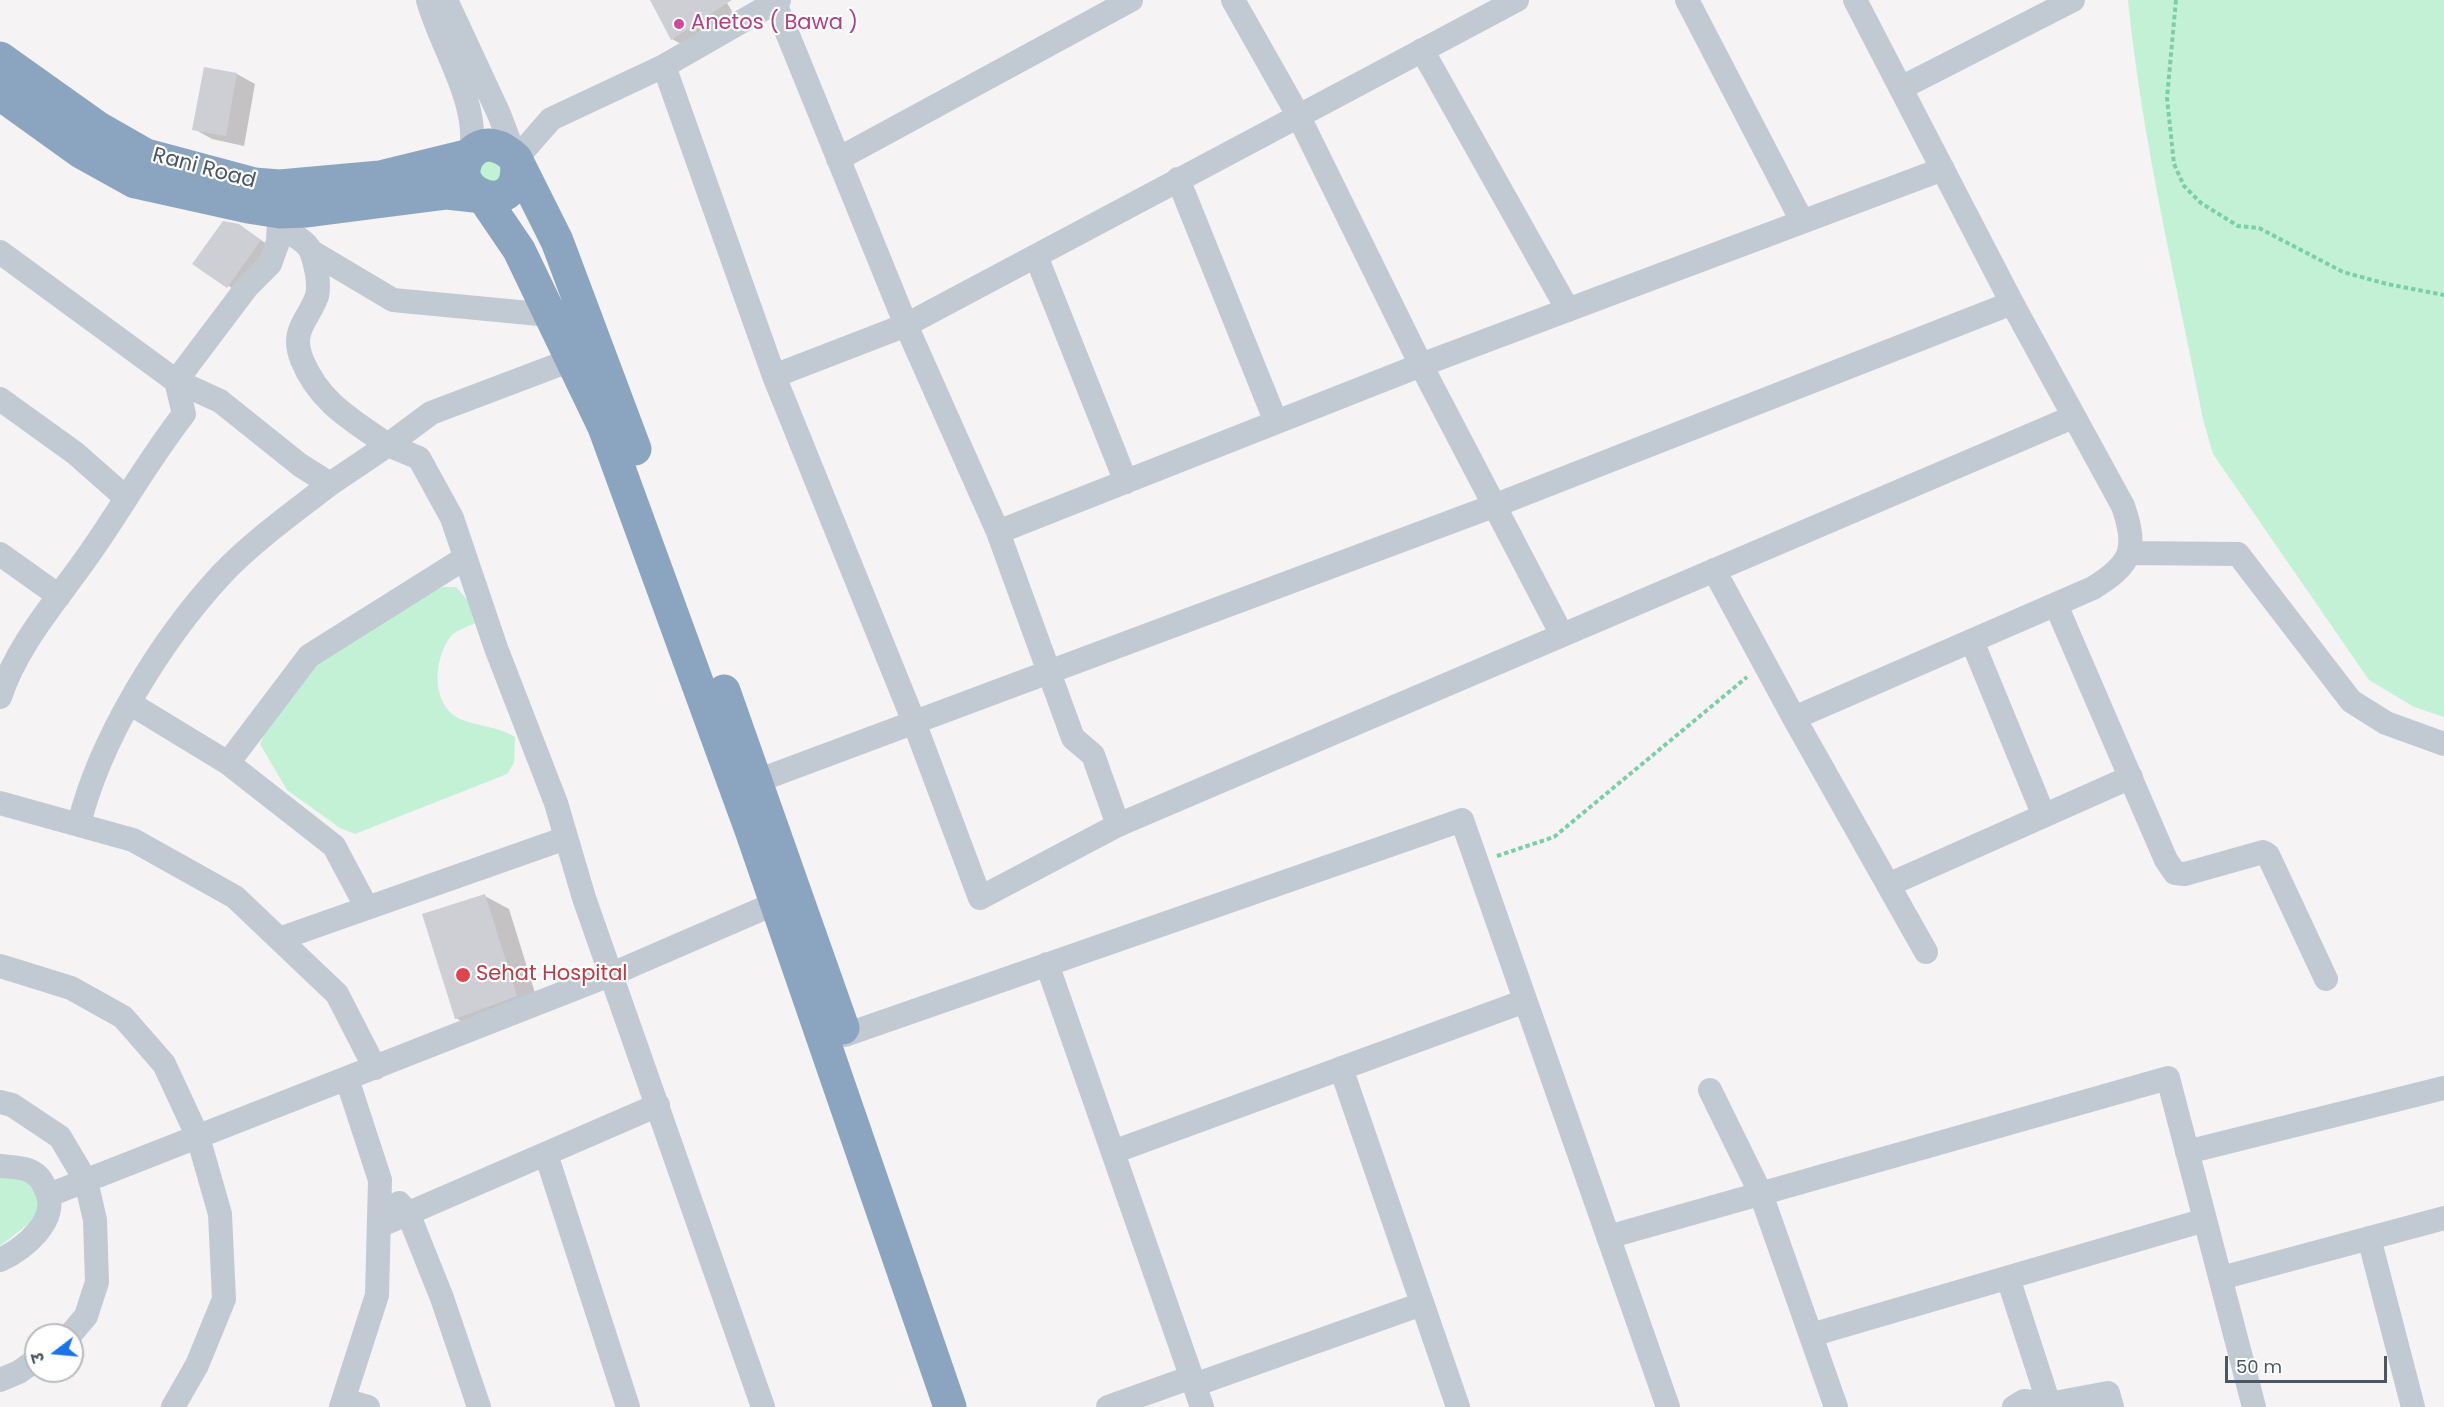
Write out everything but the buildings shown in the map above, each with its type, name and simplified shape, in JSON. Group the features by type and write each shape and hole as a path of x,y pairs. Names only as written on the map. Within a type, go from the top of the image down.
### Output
{"highway":[{"name":"Rani Road","path":"0,58 96,127 146,155 254,184 280,199 470,155"},
{"path":"0,94 81,152 135,182 280,199 307,211 447,193 496,198 508,193 518,175 516,159"},
{"path":"950,1407 786,899 757,781 557,241 516,159 506,148 492,144 480,147 470,155 465,165 465,178 471,189 483,197 519,250 604,427 786,899 845,1035 974,1407"}],"street":[{"path":"428,0 468,106 474,139 470,155"},
{"path":"446,0 499,114 516,159 551,119 664,66 777,1 906,326 998,532 1073,738 1093,755 1118,825"},
{"path":"838,159 1131,0"},
{"path":"1233,0 1298,115 1421,365 1562,635"},
{"path":"774,376 906,326 1517,0"},
{"path":"1687,0 1802,221"},
{"path":"1794,718 2056,605 2117,573 2129,553 2132,532 2123,506 2012,303 1855,0"},
{"path":"1901,88 2073,0"},
{"path":"1422,50 1568,310"},
{"path":"664,66 774,376 914,722 980,898 1118,825 2073,417"},
{"path":"998,532 1421,365 1943,169"},
{"path":"1178,179 1276,422"},
{"path":"280,199 288,232 303,240 314,253 393,300 550,315"},
{"path":"176,381 247,287 270,264 278,242 280,199"},
{"path":"0,252 176,381 220,401 300,465 330,484"},
{"path":"314,253 319,284 316,297 297,333 301,358 316,385 333,407 388,445 419,458 452,518 496,648 556,803 612,975 763,1407"},
{"path":"1036,256 1126,482"},
{"path":"757,781 1496,505 2012,303"},
{"path":"79,824 85,799 111,740 131,704 184,620 222,575 275,526 431,413 571,360"},
{"path":"0,694 8,672 93,549 150,458 184,414 176,381"},
{"path":"0,399 75,453 125,497"},
{"path":"2129,553 2238,554 2351,701 2386,723 2444,744"},
{"path":"0,554 59,596"},
{"path":"228,764 309,656 465,558"},
{"path":"1714,570 1763,663 1926,952"},
{"path":"2056,605 2166,860 2175,873 2185,874 2251,854 2263,852 2268,855 2326,979"},
{"path":"1972,641 2044,816"},
{"path":"131,704 228,764 334,846 367,908"},
{"path":"1888,885 2131,777"},
{"path":"0,803 133,840 235,897 337,994 375,1068"},
{"path":"845,1035 1462,820 1668,1407"},
{"path":"279,939 566,838"},
{"path":"49,1196 612,975 786,899"},
{"path":"1047,964 1196,1390"},
{"path":"0,966 71,988 123,1017 164,1064 198,1137 219,1214 224,1299 197,1365 173,1407"},
{"path":"1113,1152 1525,1000"},
{"path":"1341,1068 1458,1407"},
{"path":"1608,1237 2168,1078 2254,1407"},
{"path":"347,1079 380,1180 376,1295 343,1404 368,1407"},
{"path":"2187,1152 2444,1088"},
{"path":"1710,1090 1761,1194 1836,1407"},
{"path":"0,1102 12,1105 60,1137 86,1181 95,1220 97,1282 86,1316 80,1323"},
{"path":"379,1226 658,1106"},
{"path":"546,1154 628,1407"},
{"path":"0,1166 26,1169 40,1178 49,1196 49,1216 31,1239 0,1260"},
{"path":"380,1180 408,1213 442,1298 479,1407"},
{"path":"2221,1278 2444,1218"},
{"path":"1811,1335 2205,1220"},
{"path":"2369,1238 2414,1407"},
{"path":"2008,1278 2049,1404"},
{"path":"1108,1407 1196,1390 1422,1304"},
{"path":"0,1380 24,1368"},
{"path":"2014,1407 2024,1401 2049,1404 2108,1393 2112,1407"}],"path":[{"path":"2176,0 2168,98 2174,164 2184,186 2201,203 2238,226 2259,228 2343,272 2387,284 2444,295"},
{"path":"1477,862 1554,837 1763,663"}],"green space":[{"path":"2128,0 2444,0 2444,717 2414,707 2369,680 2213,454 2203,419 2151,158"},
{"path":"486,158 502,162 499,184 480,182 480,162"},
{"path":"443,587 456,587 470,603 476,623 453,634 445,645 438,667 439,691 443,702 458,718 500,730 515,737 514,763 507,774 355,834 340,828 287,790 260,744 279,702 303,669 405,600"},
{"path":"0,1175 31,1178 41,1189 40,1215 0,1246"}],"place":[{"name":"Anetos ( Bawa )","path":"679,24"},
{"name":"Sehat Hospital","path":"463,975"}]}
